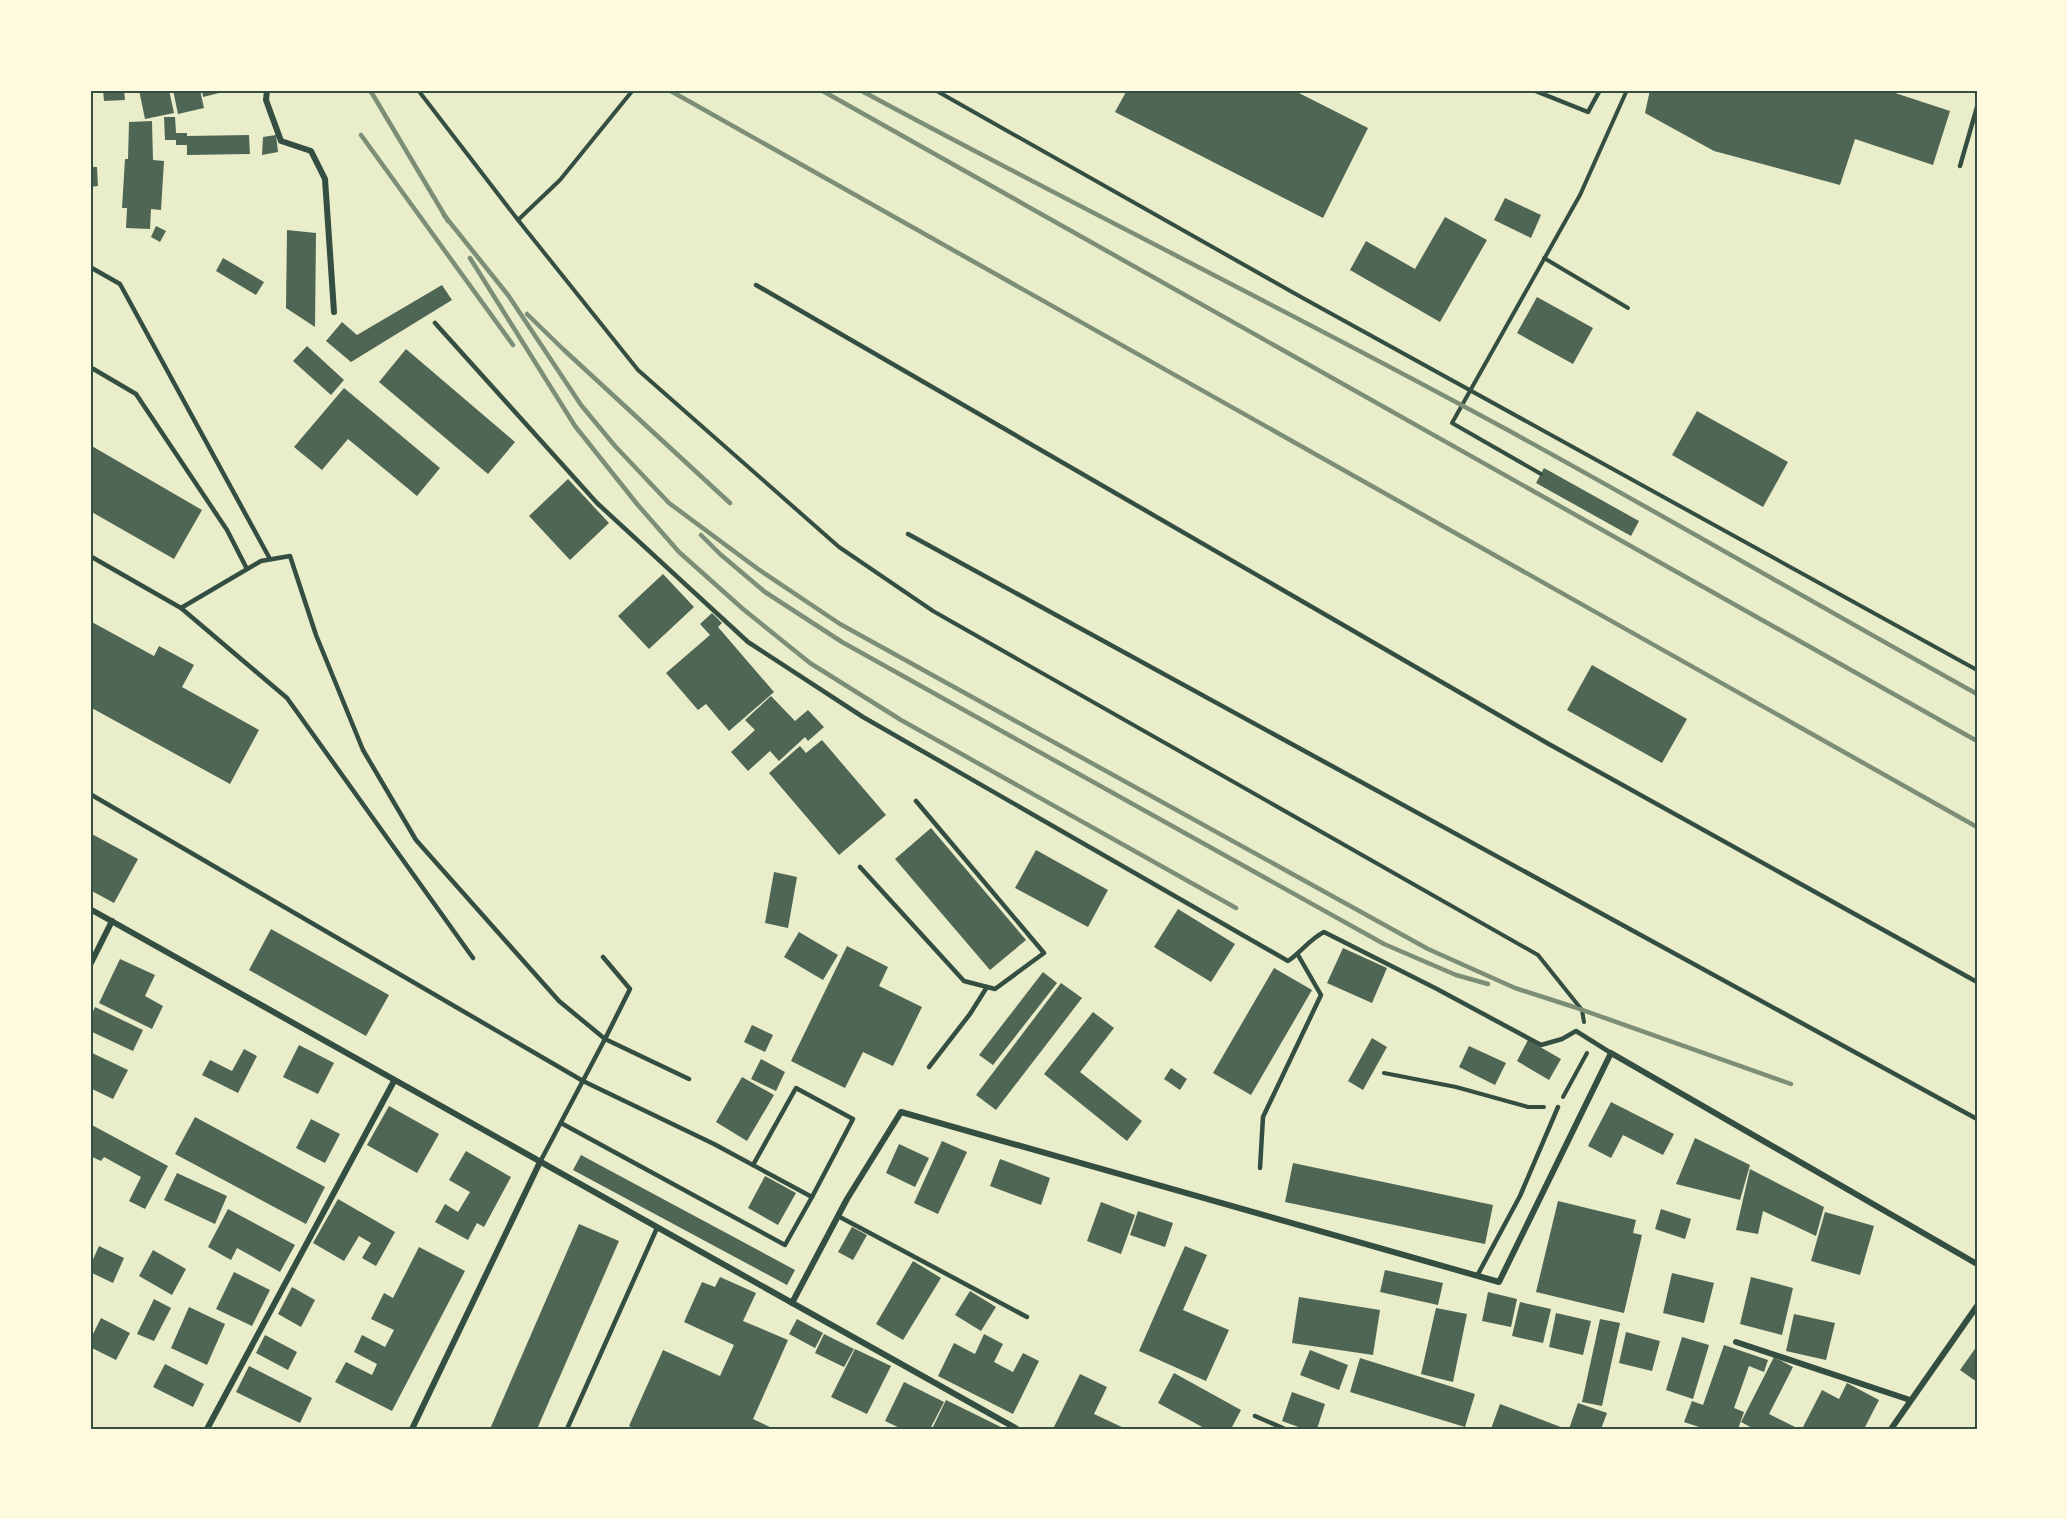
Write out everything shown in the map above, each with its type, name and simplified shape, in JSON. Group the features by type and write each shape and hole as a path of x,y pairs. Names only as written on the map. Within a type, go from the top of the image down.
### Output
{"street":[{"path":"267,90 266,100 281,141 311,150 325,179 334,312"},
{"path":"90,909 1017,1429"},
{"path":"90,964 112,921"},
{"path":"792,1303 838,1216 901,1112 1499,1282 1611,1053 1977,1264"},
{"path":"207,1429 394,1081"},
{"path":"412,1429 540,1162"},
{"path":"1891,1429 1977,1306"},
{"path":"1736,1342 1910,1400"}],"lane":[{"path":"1533,90 1588,112 1600,90"},
{"path":"1960,166 1977,107"},
{"path":"90,267 120,284 270,559"},
{"path":"756,285 1536,737 1977,982"},
{"path":"435,323 597,503 748,642 873,723 1288,961 1298,955 1313,938 1324,932 1541,1045 1562,1039 1575,1030 1611,1053"},
{"path":"90,367 136,394 227,530 247,569"},
{"path":"908,534 1977,1119"},
{"path":"90,556 181,608 287,698 473,958"},
{"path":"181,608 261,561 290,556 316,635 363,750 416,840 559,1001 605,1039 689,1079"},
{"path":"90,794 583,1081 714,1144 812,1197"},
{"path":"860,867 964,981 995,989 1044,953 916,801"},
{"path":"1260,1168 1263,1117 1322,995 1298,955"},
{"path":"540,1162 630,989 603,957"},
{"path":"929,1067 970,1014 987,987"},
{"path":"561,1123 785,1245 854,1119 796,1088 753,1165"},
{"path":"1478,1276 1520,1196 1558,1107"},
{"path":"838,1216 1027,1317"},
{"path":"567,1429 657,1228"},
{"path":"1255,1416 1285,1429"}],"path":[{"path":"418,90 638,370 839,547 933,611 1538,955 1582,1010 1585,1030"},
{"path":"518,220 560,180 633,90"},
{"path":"935,90 1362,331 1977,670"},
{"path":"1541,474 1452,423 1580,195 1627,90"},
{"path":"1544,258 1628,308"},
{"path":"1384,1073 1456,1087 1528,1107 1558,1107 1588,1050"}],"building":[{"path":"103,90 124,90 125,100 104,101"},
{"path":"139,90 169,90 174,113 145,119"},
{"path":"173,90 200,90 204,108 178,114"},
{"path":"202,90 227,90 227,91 203,97"},
{"path":"1127,90 1293,90 1368,128 1323,218 1115,112"},
{"path":"1650,90 1886,90 1950,111 1933,165 1855,139 1840,185 1714,151 1645,113"},
{"path":"164,117 175,117 176,133 187,133 187,136 249,135 250,154 187,155 187,145 176,145 176,140 165,140"},
{"path":"152,121 153,160 164,161 161,210 151,209 150,229 126,228 127,208 122,208 125,159 128,159 129,122"},
{"path":"276,135 278,152 262,155 263,137"},
{"path":"90,167 97,167 98,186 90,187"},
{"path":"1505,198 1541,215 1531,238 1494,220"},
{"path":"1445,217 1487,240 1440,322 1350,270 1366,241 1415,269"},
{"path":"156,226 166,231 160,242 151,237"},
{"path":"287,230 316,233 315,327 286,308"},
{"path":"223,258 264,282 256,295 216,271"},
{"path":"442,285 452,300 351,362 326,341 342,322 357,335"},
{"path":"1537,297 1593,328 1573,364 1517,333"},
{"path":"307,346 344,380 331,395 293,361"},
{"path":"406,349 515,442 488,474 379,382"},
{"path":"344,388 440,468 417,496 348,439 322,470 294,447"},
{"path":"1697,411 1788,462 1763,507 1672,455"},
{"path":"90,445 202,510 174,559 90,511"},
{"path":"1544,468 1639,521 1631,536 1536,483"},
{"path":"568,479 609,523 570,560 529,516"},
{"path":"663,574 694,607 649,649 618,616"},
{"path":"712,613 722,623 718,627 774,692 729,731 706,704 698,710 666,673 710,635 700,624"},
{"path":"90,621 154,656 159,646 194,665 182,687 259,730 230,784 90,707"},
{"path":"1592,665 1687,719 1662,763 1567,710"},
{"path":"771,696 795,721 808,710 824,727 808,741 805,737 779,761 770,751 748,771 731,752 755,730 745,720"},
{"path":"822,740 886,815 839,855 769,773 800,746 806,753"},
{"path":"931,828 1026,940 990,970 895,859"},
{"path":"90,833 138,859 114,903 90,890"},
{"path":"1036,850 1108,890 1088,927 1015,888"},
{"path":"774,872 797,877 788,928 765,923"},
{"path":"1178,909 1235,944 1211,982 1154,947"},
{"path":"271,929 389,995 366,1036 249,970"},
{"path":"799,932 838,955 823,980 784,957"},
{"path":"847,946 888,967 879,986 922,1007 893,1066 863,1052 845,1088 791,1061"},
{"path":"1343,948 1387,968 1372,1003 1327,983"},
{"path":"120,959 155,975 145,996 163,1006 152,1029 99,1003"},
{"path":"1274,968 1312,990 1251,1095 1213,1073"},
{"path":"1043,972 1057,983 993,1065 979,1055"},
{"path":"1061,983 1082,998 996,1110 976,1095"},
{"path":"95,1007 143,1030 133,1051 90,1031 90,1018"},
{"path":"1093,1012 1114,1028 1080,1072 1142,1121 1127,1141 1044,1074"},
{"path":"752,1025 773,1035 765,1052 744,1042"},
{"path":"1372,1038 1387,1047 1363,1090 1348,1081"},
{"path":"1528,1040 1561,1059 1549,1080 1517,1061"},
{"path":"299,1045 334,1063 318,1094 283,1077"},
{"path":"1469,1046 1506,1063 1495,1085 1459,1067"},
{"path":"244,1049 257,1056 238,1093 202,1075 210,1060 232,1071"},
{"path":"90,1052 128,1070 113,1099 90,1088"},
{"path":"761,1059 785,1072 776,1091 751,1079"},
{"path":"1171,1068 1187,1079 1180,1090 1164,1079"},
{"path":"742,1077 774,1095 747,1141 716,1122"},
{"path":"1611,1102 1674,1134 1663,1155 1623,1135 1611,1158 1588,1146"},
{"path":"389,1106 439,1134 417,1173 367,1145"},
{"path":"195,1117 325,1187 306,1224 175,1154"},
{"path":"311,1119 340,1134 325,1163 296,1148"},
{"path":"90,1124 168,1166 145,1209 129,1201 141,1177 104,1157 101,1161 90,1156"},
{"path":"1695,1138 1750,1165 1740,1200 1676,1184"},
{"path":"942,1141 967,1152 938,1214 914,1203"},
{"path":"899,1144 929,1158 915,1187 886,1173"},
{"path":"466,1151 511,1177 484,1227 477,1223 468,1240 435,1222 445,1204 458,1212 470,1192 449,1180"},
{"path":"581,1155 795,1270 787,1285 573,1170"},
{"path":"1000,1159 1050,1178 1041,1205 990,1186"},
{"path":"1293,1163 1493,1205 1485,1244 1285,1202"},
{"path":"1750,1169 1824,1207 1816,1236 1763,1211 1758,1234 1736,1230"},
{"path":"177,1173 227,1196 215,1224 164,1200"},
{"path":"765,1176 796,1193 778,1225 748,1208"},
{"path":"338,1199 395,1232 376,1266 362,1258 371,1243 359,1236 344,1261 313,1243"},
{"path":"1558,1201 1636,1220 1633,1233 1642,1235 1624,1313 1536,1292"},
{"path":"1101,1202 1135,1215 1121,1254 1087,1241"},
{"path":"228,1209 295,1245 280,1272 237,1248 231,1260 208,1247"},
{"path":"1661,1209 1691,1219 1685,1239 1655,1229"},
{"path":"1138,1211 1173,1223 1165,1247 1130,1235"},
{"path":"1825,1212 1874,1226 1860,1275 1811,1261"},
{"path":"579,1224 619,1241 537,1429 490,1429"},
{"path":"852,1227 867,1235 853,1260 838,1252"},
{"path":"99,1246 124,1258 113,1283 90,1272 90,1266"},
{"path":"1185,1246 1207,1255 1183,1310 1229,1330 1206,1381 1139,1351"},
{"path":"419,1247 465,1271 392,1411 335,1382 346,1362 372,1375 377,1364 354,1352 362,1335 385,1347 394,1330 371,1319 384,1293 393,1298"},
{"path":"153,1250 186,1269 172,1295 139,1276"},
{"path":"913,1261 941,1278 903,1340 876,1324"},
{"path":"1385,1270 1443,1283 1438,1305 1380,1292"},
{"path":"234,1272 270,1290 252,1326 216,1309"},
{"path":"1672,1273 1714,1283 1704,1323 1663,1313"},
{"path":"720,1277 756,1293 743,1321 788,1340 753,1419 774,1429 635,1429 629,1426 663,1350 720,1376 734,1345 684,1322 702,1282 715,1287"},
{"path":"1751,1277 1793,1288 1782,1335 1740,1324"},
{"path":"292,1287 315,1300 301,1327 278,1314"},
{"path":"970,1291 996,1307 981,1331 955,1315"},
{"path":"1488,1292 1517,1299 1511,1327 1482,1321"},
{"path":"1299,1297 1380,1310 1373,1355 1292,1343"},
{"path":"154,1299 171,1308 154,1341 137,1334"},
{"path":"1520,1302 1551,1309 1543,1343 1512,1336"},
{"path":"189,1307 225,1324 207,1365 171,1348"},
{"path":"1436,1308 1467,1314 1453,1382 1421,1374"},
{"path":"1556,1313 1591,1321 1583,1355 1549,1347"},
{"path":"1794,1314 1835,1323 1826,1360 1786,1351"},
{"path":"101,1318 130,1333 116,1360 90,1347 90,1340"},
{"path":"797,1319 823,1333 815,1348 789,1334"},
{"path":"1600,1319 1620,1323 1602,1406 1582,1402"},
{"path":"1626,1332 1660,1341 1652,1371 1619,1363"},
{"path":"824,1334 854,1349 844,1367 815,1353"},
{"path":"984,1334 1003,1344 994,1362 1013,1372 1023,1353 1039,1361 1013,1414 938,1376 954,1343 975,1354"},
{"path":"265,1335 297,1352 288,1370 256,1353"},
{"path":"1682,1337 1709,1345 1693,1399 1666,1390"},
{"path":"1724,1345 1768,1360 1764,1372 1749,1366 1734,1408 1744,1412 1738,1429 1705,1429 1684,1422 1692,1401 1703,1405"},
{"path":"1977,1346 1977,1382 1960,1370"},
{"path":"855,1349 891,1366 867,1414 831,1397"},
{"path":"1310,1350 1348,1365 1339,1390 1300,1375"},
{"path":"1774,1357 1793,1367 1769,1414 1799,1429 1754,1429 1741,1422"},
{"path":"1360,1358 1475,1394 1465,1427 1350,1392"},
{"path":"165,1364 204,1384 193,1407 153,1387"},
{"path":"249,1366 312,1398 300,1423 236,1392"},
{"path":"1174,1373 1241,1410 1231,1429 1206,1429 1158,1403"},
{"path":"1080,1374 1107,1387 1094,1414 1126,1429 1053,1429"},
{"path":"904,1382 944,1402 930,1429 902,1429 885,1421"},
{"path":"1847,1383 1879,1400 1864,1429 1802,1429 1822,1390 1839,1399"},
{"path":"1292,1392 1325,1404 1317,1429 1304,1429 1282,1421"},
{"path":"946,1400 1005,1429 932,1429"},
{"path":"1578,1403 1607,1413 1601,1429 1569,1429"},
{"path":"1500,1404 1566,1429 1491,1429"}],"railway":[{"path":"370,90 448,221"},
{"path":"669,90 1977,827"},
{"path":"821,90 1977,741"},
{"path":"860,90 1504,428 1977,694"},
{"path":"361,135 513,345"},
{"path":"444,215 508,295 581,405 615,446 669,503 758,569 840,624 1428,949 1515,988 1791,1084"},
{"path":"470,258 575,426 637,504 679,552 743,609 810,663 901,720 1236,908"},
{"path":"527,314 730,503"},
{"path":"701,535 765,592 842,642 1384,944 1456,975 1488,984"}]}
